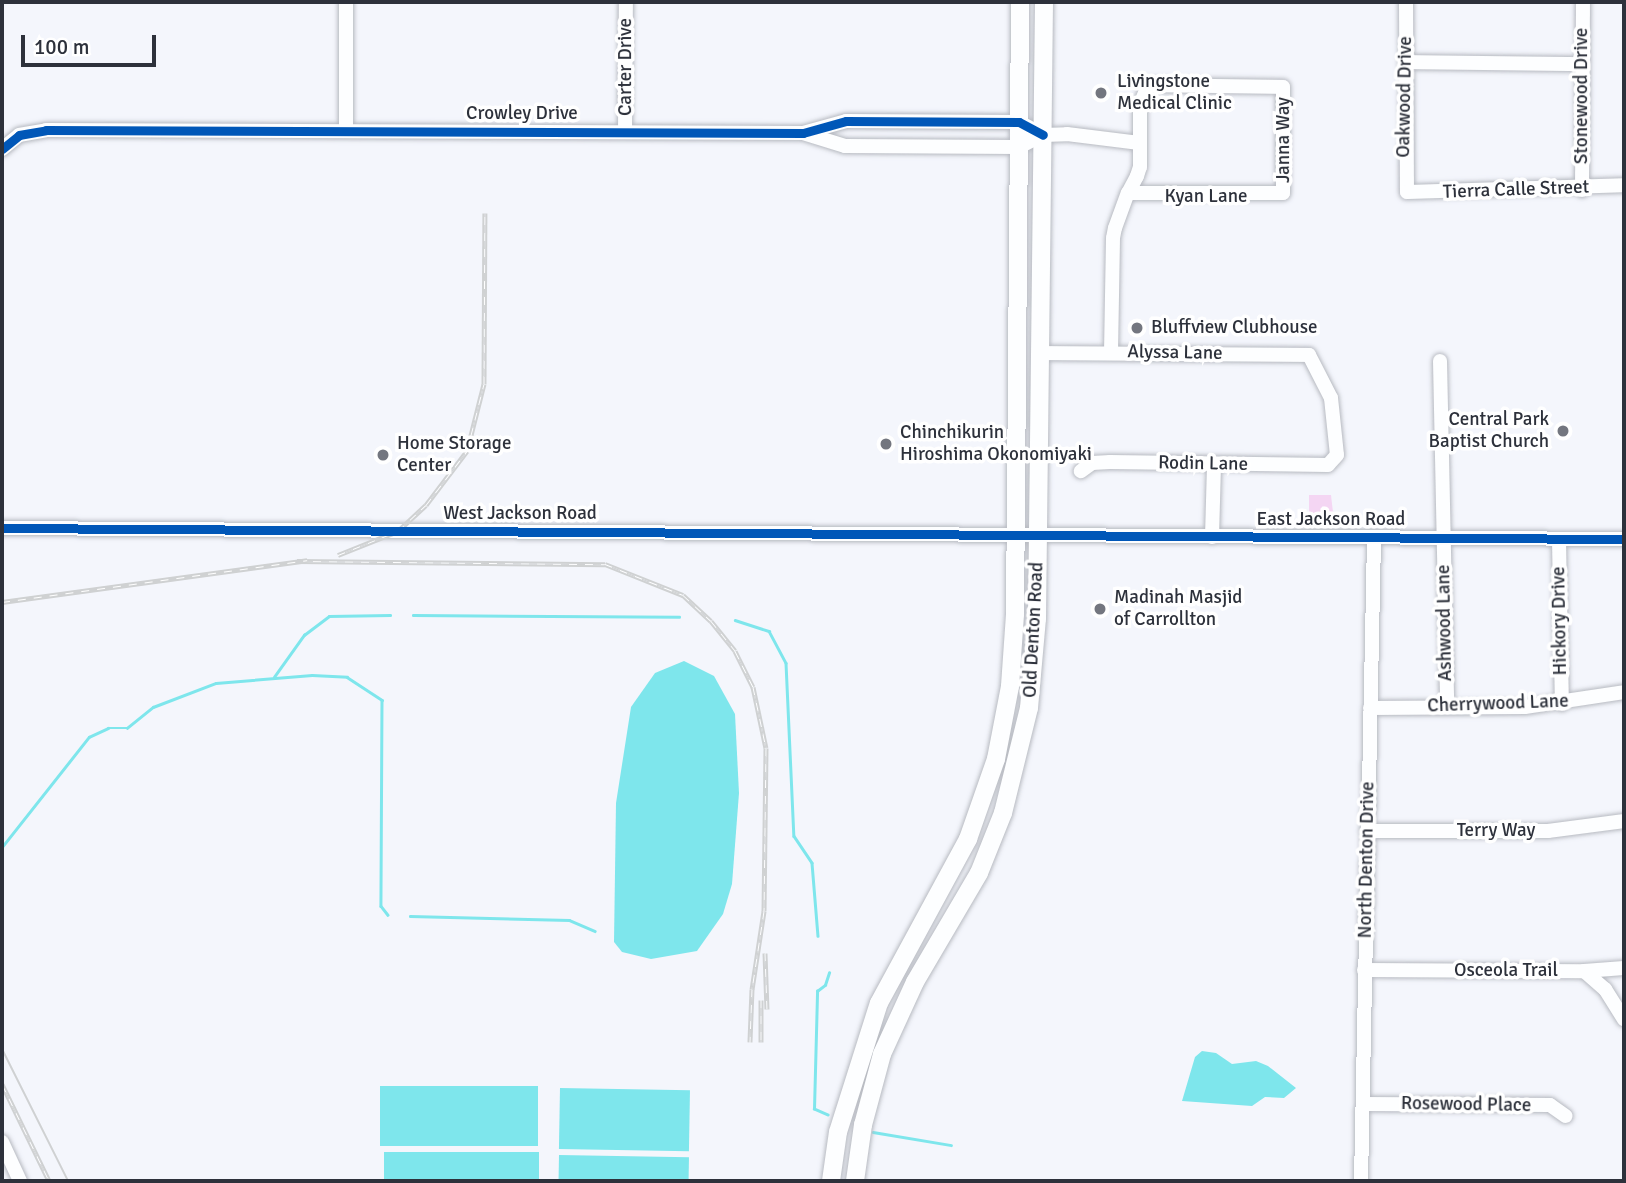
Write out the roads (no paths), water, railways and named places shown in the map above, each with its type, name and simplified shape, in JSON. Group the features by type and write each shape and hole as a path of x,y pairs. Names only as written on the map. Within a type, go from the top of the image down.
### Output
{"main road":[{"name":"Old Denton Road","path":"831,1181 838,1132 859,1060 895,970 968,838 996,759 1015,639 1020,2"},
{"name":"Old Denton Road","path":"855,1181 863,1125 882,1054 915,982 979,873 1003,813 1020,755 1034,670 1041,353 1044,2"},
{"path":"895,970 915,982"}],"street":[{"path":"346,2 346,131"},
{"name":"Carter Drive","path":"625,131 626,2"},
{"name":"Oakwood Drive","path":"1406,2 1407,192"},
{"name":"Stonewood Drive","path":"1582,190 1583,2"},
{"path":"1406,62 1582,64"},
{"name":"Janna Way","path":"1139,143 1140,105 1148,85 1283,87 1283,193"},
{"name":"Crowley Drive","path":"4,142 31,131 46,130 803,133 846,121 1019,122 1043,135"},
{"name":"Crowley Drive","path":"803,133 845,146 1019,147 1043,135"},
{"path":"1043,135 1139,143 1140,167 1128,193 1111,252 1111,353"},
{"name":"Tierra Calle Street","path":"1407,192 1582,190 1624,185"},
{"name":"Kyan Lane","path":"1128,193 1192,197 1283,193"},
{"name":"Alyssa Lane","path":"1041,353 1309,355 1331,398 1337,454 1328,465"},
{"name":"Ashwood Lane","path":"1440,361 1445,449 1443,538 1447,707"},
{"name":"Rodin Lane","path":"1081,471 1101,463 1328,465"},
{"path":"1212,537 1213,465"},
{"name":"West Jackson Road","path":"2,528 1038,536"},
{"name":"East Jackson Road","path":"1038,536 1624,539"},
{"name":"North Denton Drive","path":"1361,1181 1374,538"},
{"name":"Hickory Drive","path":"1559,539 1562,704"},
{"name":"Cherrywood Lane","path":"1370,708 1562,704 1624,692"},
{"name":"Terry Way","path":"1367,831 1548,831 1624,821"},
{"path":"1584,971 1624,968"},
{"name":"Osceola Trail","path":"1364,970 1584,971 1605,989 1624,1019"},
{"name":"Rosewood Place","path":"1363,1104 1550,1105 1566,1116"},
{"path":"2,1142 20,1181"}],"water":[{"path":"684,661 714,676 735,714 739,793 732,884 723,914 697,951 651,959 622,952 614,942 616,803 631,707 655,673"},
{"path":"1202,1051 1216,1053 1232,1064 1256,1061 1268,1066 1296,1088 1284,1098 1265,1097 1252,1106 1182,1101 1195,1057"},
{"path":"380,1086 538,1086 538,1146 380,1146"},
{"path":"560,1088 690,1090 689,1151 559,1149"},
{"path":"384,1152 539,1152 539,1181 384,1181"},
{"path":"559,1155 689,1157 689,1181 559,1181"}],"waterway":[{"path":"274,677 304,635 329,616 390,615"},
{"path":"413,615 679,617"},
{"path":"735,620 769,631 786,663 794,836 812,863 818,936"},
{"path":"2,847 89,737 108,728 127,728 153,707 216,683 312,675 347,677 382,700 381,906 388,915"},
{"path":"410,916 569,920 595,931"},
{"path":"828,1115 814,1109 817,991 825,985 829,973"},
{"path":"873,1132 951,1145"}],"tram line":[{"path":"2,1049 68,1181"}],"railway":[{"path":"338,555 398,531 426,505 467,451 484,384 485,213"},
{"path":"2,602 307,560"},
{"path":"297,561 605,564 683,595 711,621 735,651 753,687 766,748 764,911 752,989 750,1042"},
{"path":"765,953 767,1009"},
{"path":"761,1000 761,1042"},
{"path":"2,1084 49,1181"}],"place":[{"name":"Livingstone Medical Clinic","path":"1101,93"},
{"name":"Bluffview Clubhouse","path":"1137,328"},
{"name":"Central Park Baptist Church","path":"1563,431"},
{"name":"Chinchikurin Hiroshima Okonomiyaki","path":"886,444"},
{"name":"Home Storage Center","path":"383,455"},
{"name":"Madinah Masjid of Carrollton","path":"1100,609"}]}
